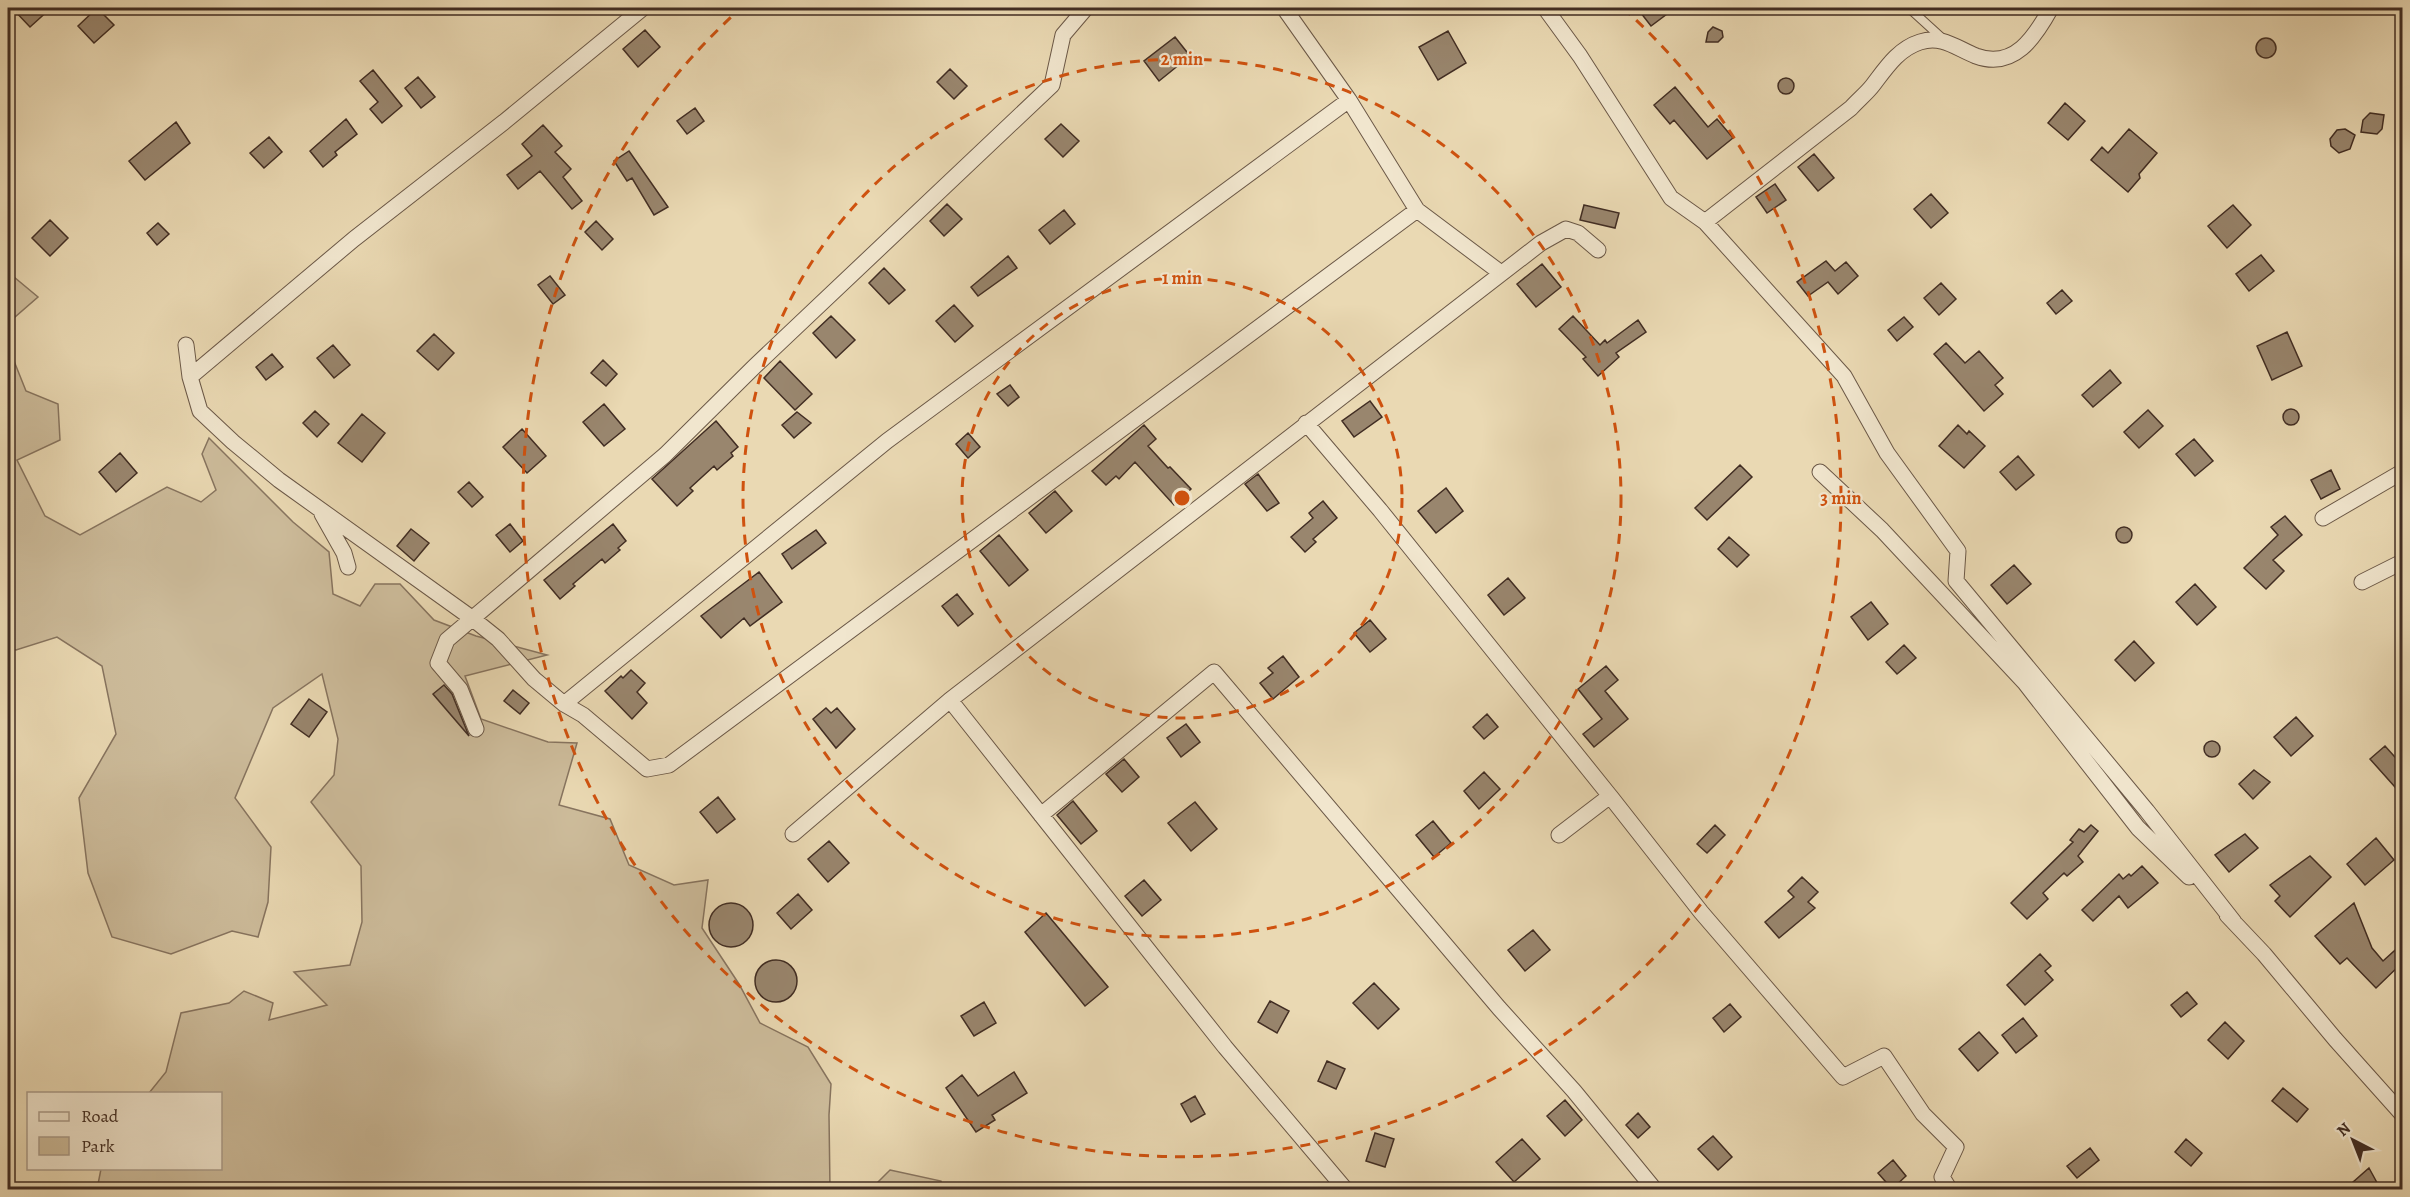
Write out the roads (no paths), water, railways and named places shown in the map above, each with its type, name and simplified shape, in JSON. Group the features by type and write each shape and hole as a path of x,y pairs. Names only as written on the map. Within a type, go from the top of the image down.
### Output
{"street":[{"path":"190,377 354,239 504,122 643,8"},
{"path":"476,729 460,689 438,663 447,640 665,455 755,366 1052,85 1063,35 1086,8"},
{"path":"1284,8 1349,100 1417,210 1502,273"},
{"path":"1545,8 1580,56 1671,198 1705,222 1844,376 1887,453 1958,551 1956,581 2147,811 2234,922"},
{"path":"1705,222 1851,108 1872,86 1889,62 1910,46 1933,40 1946,41 1976,56 2004,59 2022,50 2038,32 2051,8"},
{"path":"564,704 887,441 1349,100"},
{"path":"186,345 190,377 200,411 279,480 498,639 534,679 564,704 583,715 647,769 669,765 1417,210"},
{"path":"793,834 950,700 1541,243 1566,229 1578,233 1598,250"},
{"path":"1306,423 1380,510 1701,912 1843,1077 1884,1056 1923,1114 1956,1147 1942,1177 1950,1190"},
{"path":"1820,472 1882,530 2025,683 2138,828 2264,954 2335,1039 2403,1114"},
{"path":"2323,518 2403,472"},
{"path":"319,508 344,553 348,567"},
{"path":"2362,582 2403,562"},
{"path":"1041,815 1214,672 1655,1190"},
{"path":"950,700 1225,1047 1346,1190"},
{"path":"1559,835 1610,796"}],"lane":[{"path":"1909,8 1946,41"}]}
